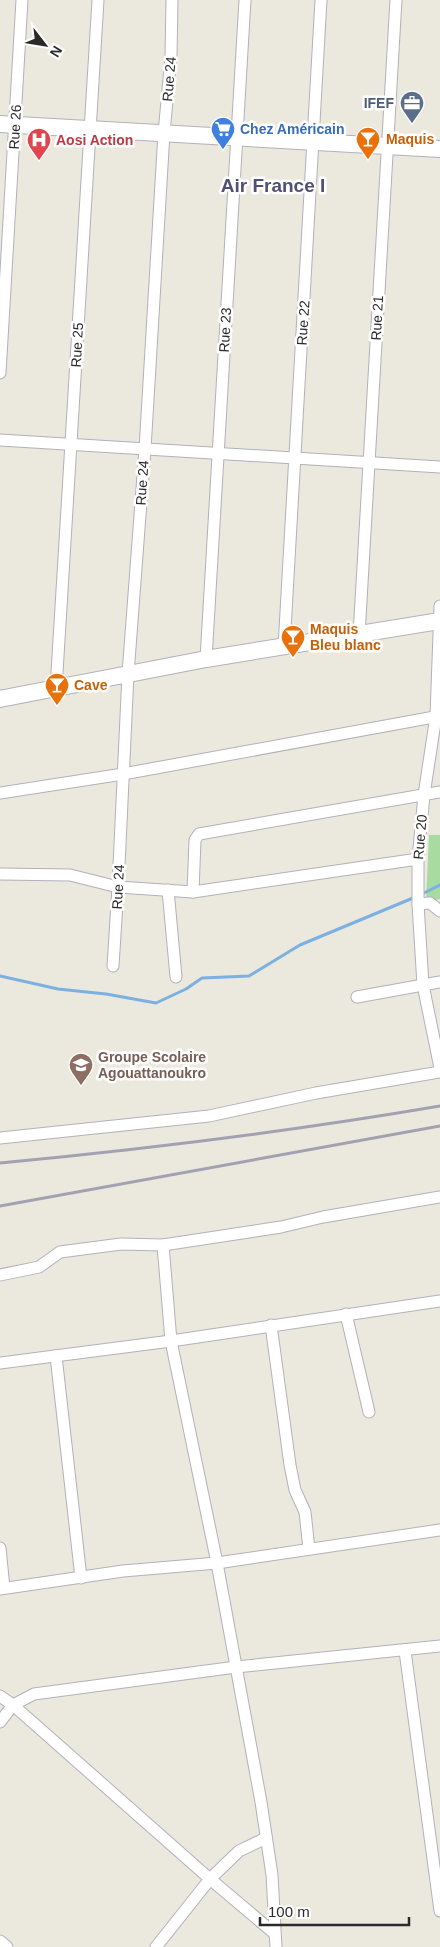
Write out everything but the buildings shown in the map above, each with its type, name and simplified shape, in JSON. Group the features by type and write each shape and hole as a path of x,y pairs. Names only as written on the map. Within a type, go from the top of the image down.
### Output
{"street":[{"name":"Rue 26","path":"0,373 7,125 22,0"},
{"name":"Rue 25","path":"56,689 98,0"},
{"name":"Rue 24","path":"113,966 128,674 145,449 164,134 171,57 172,0"},
{"name":"Rue 23","path":"206,660 245,0"},
{"name":"Rue 22","path":"284,647 321,0"},
{"name":"Rue 21","path":"358,635 396,0"},
{"path":"7,125 440,149"},
{"path":"0,440 440,467"},
{"path":"0,699 206,660 358,635 440,616"},
{"name":"Rue 20","path":"440,616 438,716 424,795 418,859 418,904 423,985 440,1070"},
{"path":"0,793 123,774 438,716"},
{"path":"193,892 195,840 200,834 440,792"},
{"path":"0,874 70,876 118,887 193,892 418,859"},
{"path":"168,890 176,977"},
{"path":"418,904 430,903 440,911"},
{"path":"357,997 440,982"},
{"path":"0,1138 209,1116 316,1093 440,1070"},
{"path":"0,1274 39,1267 60,1252 121,1244 163,1245 264,1230 350,1212 440,1197"},
{"path":"163,1245 170,1341 217,1563 266,1838 272,1874 276,1947"},
{"path":"0,1364 440,1301"},
{"path":"346,1314 369,1412"},
{"path":"271,1325 290,1465 295,1490 305,1512 309,1550"},
{"path":"56,1356 82,1578"},
{"path":"0,1548 2,1588 123,1572 217,1563 440,1530"},
{"path":"0,1722 13,1705 34,1694 236,1667 440,1646"},
{"path":"405,1651 440,1912"},
{"path":"0,1696 13,1705 274,1933"},
{"path":"156,1947 210,1878 239,1851 266,1838"},
{"path":"0,1941 7,1947"}],"green space":[{"path":"429,835 440,835 440,899 426,902"}],"waterway":[{"path":"424,893 440,885"},
{"path":"0,976 58,989 106,994 156,1003 186,989 202,978 249,976 300,945 413,898"}],"railway":[{"path":"0,1163 220,1139 440,1106"},
{"path":"0,1206 440,1126"}],"place":[{"name":"IFEF","path":"412,124"},
{"name":"Chez Américain","path":"223,150"},
{"name":"Maquis","path":"368,160"},
{"name":"Aosi Action","path":"39,161"},
{"name":"Maquis Bleu blanc","path":"293,658"},
{"name":"Cave","path":"57,706"},
{"name":"Groupe Scolaire Agouattanoukro","path":"81,1086"}],"district":[{"name":"Air France I","path":"273,185"}]}
